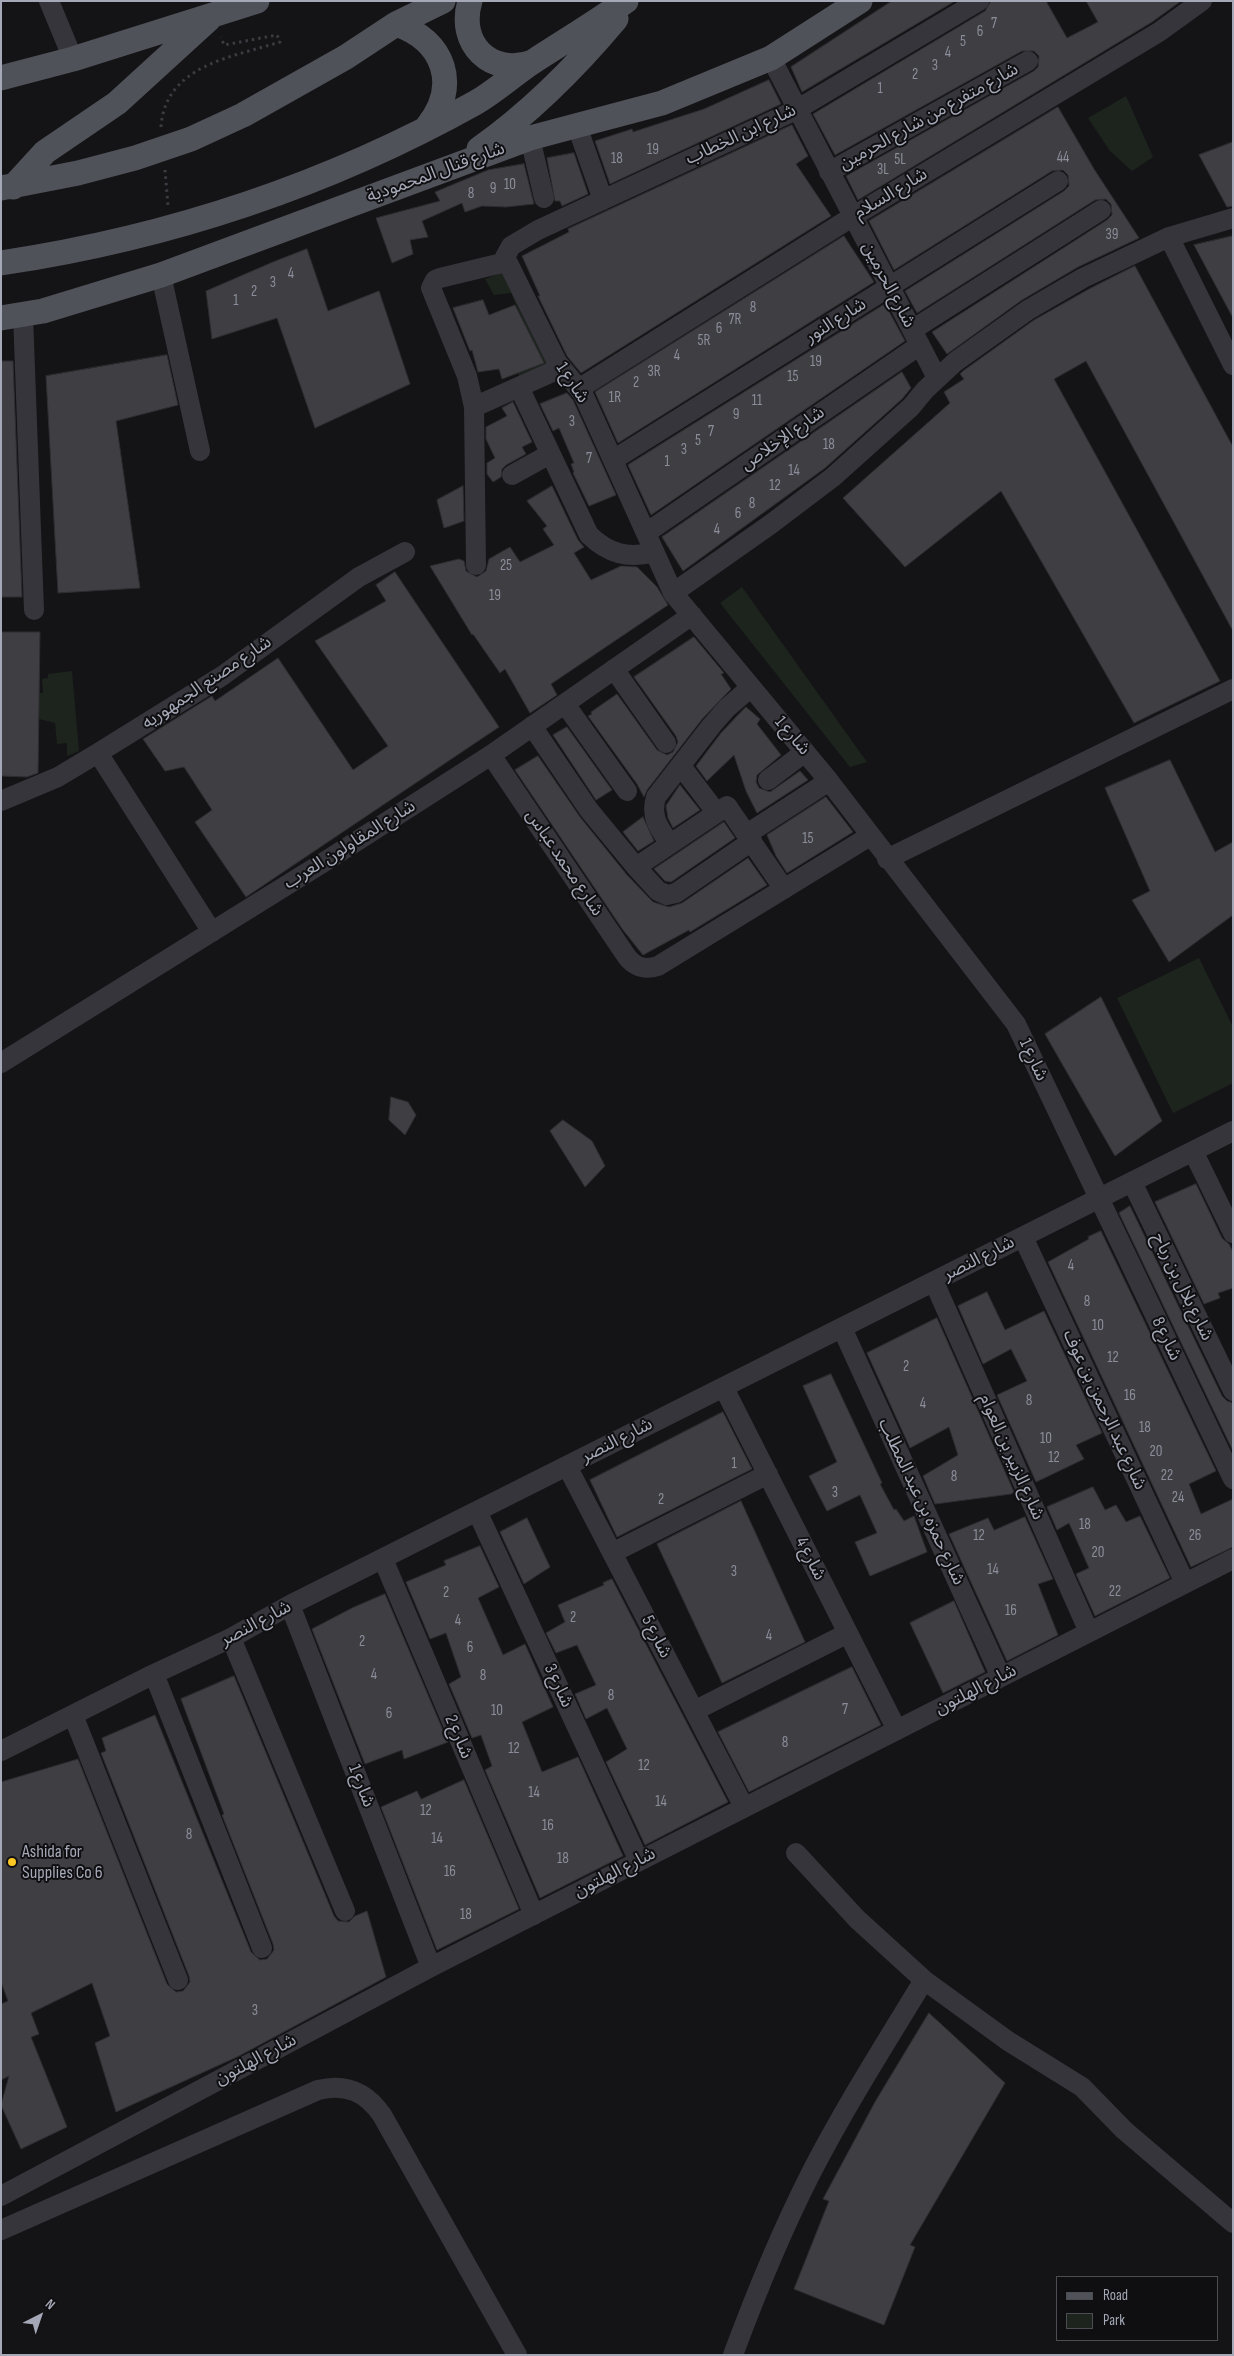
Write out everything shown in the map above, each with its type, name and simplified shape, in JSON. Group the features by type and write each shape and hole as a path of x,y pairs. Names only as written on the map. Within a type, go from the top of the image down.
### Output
{"main road":[{"path":"1,78 73,59 257,1"},
{"path":"7,188 135,158 191,139 243,116 346,57 396,24 443,1"},
{"path":"470,1 466,14 470,39 486,58 497,64 509,66 522,66 534,62"},
{"path":"1,263 100,246 215,215 327,175 378,153 477,102 626,1"},
{"path":"452,168 525,113 559,82 591,49 632,1"},
{"name":"شارع قنال المحمودية","path":"12,316 43,311 161,275 530,138 662,103 770,58 860,1"},
{"path":"7,188 45,152 117,103 212,16"},
{"path":"396,24 410,29 423,37 437,54 444,74 442,103 436,116 427,127"}],"street":[{"path":"49,1 73,59"},
{"name":"شارع ابن الخطاب","path":"506,262 506,253 516,243 603,200 796,110 978,1"},
{"name":"شارع السلام","path":"580,388 852,217 1150,38 1202,1"},
{"name":"شارع الحرمين","path":"770,58 937,378"},
{"name":"شارع متفرع من شارع الحرمين","path":"829,172 1028,61"},
{"path":"577,126 603,200"},
{"path":"530,138 544,198"},
{"name":"شارع النور","path":"613,460 1058,181"},
{"name":"شارع الإخلاص","path":"646,533 916,337 1101,210"},
{"path":"673,593 771,524 833,477 911,407 937,378 955,362 1049,298 1083,278 1169,237 1233,218"},
{"path":"1169,237 1233,365"},
{"path":"476,565 474,407 467,376 431,288 435,280 440,278 506,262"},
{"name":"شارع 1","path":"506,262 562,368 580,388 673,593 829,781 887,859 1016,1024 1099,1199"},
{"path":"161,275 200,451"},
{"path":"12,316 34,610"},
{"path":"474,407 562,368"},
{"path":"519,387 581,522 594,540 612,552 626,555 654,552"},
{"path":"512,475 550,454"},
{"name":"شارع مصنع الجمهوريه","path":"1,801 58,777 98,753 222,676 358,577 405,552"},
{"name":"شارع المقاولون العرب","path":"1,1063 491,755 692,615"},
{"path":"614,669 666,743"},
{"path":"670,844 657,825 653,807 661,790 717,719 751,687"},
{"path":"887,859 1233,689"},
{"path":"565,704 627,791"},
{"path":"532,726 589,810 658,892 666,895 676,893 829,781"},
{"path":"768,780 805,752"},
{"path":"98,753 212,932"},
{"name":"شارع محمد عباس","path":"491,755 627,957 640,968 648,969 658,966 784,889"},
{"path":"681,766 716,812"},
{"path":"636,867 725,806 728,807 784,889 870,836"},
{"name":"شارع النصر","path":"1,1751 154,1674 231,1638 290,1605 1233,1131"},
{"path":"1193,1151 1233,1233"},
{"name":"شارع بلال بن رباح","path":"1132,1182 1233,1391"},
{"name":"شارع 8","path":"1099,1199 1233,1479"},
{"name":"شارع عبد الرحمن بن عوف","path":"1023,1237 1185,1583"},
{"name":"شارع الزبير بن العوام","path":"934,1282 1089,1632"},
{"name":"شارع حمزه بن عبد المطلب","path":"842,1328 1001,1677"},
{"name":"شارع 4","path":"724,1388 897,1730"},
{"name":"شارع 5","path":"567,1466 744,1808"},
{"path":"612,1553 768,1474"},
{"name":"شارع 3","path":"477,1511 639,1861"},
{"name":"شارع 2","path":"383,1559 534,1915"},
{"name":"شارع الهلتون","path":"1,2196 431,1967 1233,1559"},
{"name":"شارع 1","path":"290,1605 431,1967"},
{"path":"694,1711 848,1633"},
{"path":"231,1638 345,1911"},
{"path":"154,1674 262,1948"},
{"path":"73,1715 178,1980"},
{"path":"796,1853 857,1920 924,1980 1008,2041 1082,2087 1124,2130 1233,2223"},
{"path":"733,2355 776,2246 811,2174 844,2111 924,1980"},
{"path":"1,2230 318,2090 343,2087 366,2096 382,2115 517,2355"}],"path":[{"path":"224,45 278,35"}],"green space":[{"path":"1126,96 1153,157 1132,171 1110,151 1088,118"},
{"path":"506,271 554,366 520,381 517,369 539,359 511,293 494,295 485,279"},
{"path":"742,587 867,762 850,767 720,603"},
{"path":"72,671 79,751 67,756 67,743 57,744 55,723 39,719 36,693 43,693 42,679 48,678 48,674"},
{"path":"1199,958 1233,1027 1233,1083 1173,1113 1117,998"}],"building":[{"path":"892,1 955,1 802,92 791,67"},
{"path":"991,1 1046,1 1067,38 1098,22 1086,1 1181,1 1152,22 858,200 846,176 1034,71 1038,67 1039,56 1034,51 1022,51 835,155 813,114 985,11"},
{"path":"769,80 781,104 610,184 595,141 632,129 633,132 704,109"},
{"path":"1058,107 1094,169 1139,238 1078,267 1022,300 947,354 932,332 1107,220 1112,215 1111,204 1106,199 1095,200 917,313 905,291 1064,191 1069,186 1068,175 1063,170 1052,171 894,270 869,221"},
{"path":"792,125 808,156 796,164 831,216 581,373 567,356 538,296 540,296 522,256 569,232 568,229"},
{"path":"1233,142 1233,206 1227,207 1199,155"},
{"path":"574,153 588,194 562,206 560,201 555,201 547,158"},
{"path":"524,164 534,204 506,207 482,206 465,212 462,203 422,221 428,237 410,240 413,254 392,263 376,218 440,201 435,192 488,170"},
{"path":"844,236 874,282 618,443 595,392"},
{"path":"1233,236 1233,318 1194,245"},
{"path":"307,249 328,311 379,291 410,384 315,428 277,318 212,339 206,291"},
{"path":"1135,266 1233,447 1233,631 1086,361 1054,379 1220,681 1134,723 1001,491 905,567 843,498 950,403 944,392 964,379 960,374 963,371 1034,320"},
{"path":"483,300 489,315 515,305 544,363 502,379 499,369 478,372 472,350 470,351 453,308"},
{"path":"885,304 905,341 651,515 628,465"},
{"path":"167,355 178,405 116,421 140,588 58,593 46,376"},
{"path":"1,361 13,361 22,597 1,597"},
{"path":"902,372 911,388 902,399 825,468 683,571 662,537"},
{"path":"567,393 573,400 616,495 589,506 573,473 571,464 574,463 559,428 553,431 540,404"},
{"path":"513,402 532,442 522,447 526,454 506,465 502,469 501,477 493,482 487,474 487,463 495,458 486,439 486,427 507,416 502,408"},
{"path":"463,486 464,521 444,528 437,500"},
{"path":"552,486 578,540 584,547 574,553 591,580 621,566 637,567 657,587 668,605 551,684 557,695 530,713 505,669 500,673 472,635 430,566 459,559 464,561 466,571 477,577 486,571 489,559 510,547 520,562 554,545 543,529 547,526 527,501"},
{"path":"395,572 499,727 246,897 195,822 212,810 184,767 165,771 143,739 212,696 215,701 278,658 353,770 388,746 315,641 386,601 376,585"},
{"path":"1,632 40,632 38,773 27,777 1,776"},
{"path":"694,637 724,673 721,674 731,689 703,718 647,790 644,797 637,784 588,716 617,694 657,750 667,755 673,752 678,742 676,736 634,677"},
{"path":"746,707 760,719 757,724 781,755 757,775 756,782 759,788 770,792 800,771 808,780 757,813 746,791 734,755 707,781 696,766 721,733"},
{"path":"567,727 612,790 596,800 553,735"},
{"path":"538,756 580,817 627,875 653,902 669,907 682,903 748,858 767,885 690,932 689,930 643,955 623,930 515,770"},
{"path":"1170,760 1215,852 1233,842 1233,915 1169,962 1132,900 1150,891 1105,788"},
{"path":"680,785 700,810 673,828 668,818 666,806"},
{"path":"826,797 853,832 787,873 776,856 767,835"},
{"path":"643,817 654,841 638,851 623,832"},
{"path":"724,822 735,838 671,882 665,881 654,869"},
{"path":"1101,997 1162,1121 1115,1156 1045,1034"},
{"path":"391,1097 408,1102 416,1115 405,1135 389,1120"},
{"path":"563,1120 592,1141 605,1166 585,1187 550,1131"},
{"path":"1196,1184 1222,1238 1229,1244 1233,1252 1233,1288 1218,1293 1220,1298 1204,1304 1155,1202"},
{"path":"1130,1206 1222,1396 1227,1401 1233,1403 1233,1451 1119,1213"},
{"path":"1101,1231 1216,1471 1189,1484 1201,1514 1233,1499 1233,1547 1191,1567 1048,1262"},
{"path":"987,1292 1005,1330 1044,1311 1102,1433 1076,1445 1084,1459 1036,1482 997,1395 1027,1381 1011,1349 983,1364 958,1306"},
{"path":"937,1318 1014,1492 1011,1494 935,1504 923,1476 958,1455 949,1427 910,1448 867,1353"},
{"path":"831,1374 882,1483 880,1484 894,1510 896,1509 904,1521 914,1516 927,1552 870,1576 855,1542 877,1533 860,1495 827,1511 809,1476 837,1462 803,1386"},
{"path":"723,1412 752,1469 617,1537 590,1480"},
{"path":"1093,1487 1105,1510 1116,1505 1126,1522 1140,1516 1170,1578 1095,1616 1076,1574 1089,1568 1069,1523 1057,1530 1047,1507"},
{"path":"741,1501 805,1642 722,1683 657,1544"},
{"path":"1025,1517 1053,1579 1038,1584 1058,1635 1007,1661 949,1534 988,1518 994,1530"},
{"path":"527,1518 550,1567 524,1584 500,1532"},
{"path":"480,1546 499,1587 478,1598 503,1655 525,1644 553,1707 522,1722 542,1772 578,1757 623,1856 540,1898 485,1770 492,1766 481,1735 472,1738 449,1684 461,1677 446,1633 430,1639 406,1582 446,1565 444,1561"},
{"path":"612,1579 728,1802 645,1845 606,1762 627,1749 607,1708 586,1719 575,1694 596,1685 577,1645 556,1653 546,1633 565,1622 558,1605 604,1585 603,1583"},
{"path":"385,1594 448,1742 404,1759 402,1750 365,1764 312,1629 352,1608"},
{"path":"954,1601 985,1672 943,1693 910,1623"},
{"path":"852,1667 881,1725 749,1792 718,1732"},
{"path":"234,1676 334,1916 338,1921 349,1922 355,1916 367,1911 386,1977 239,2056 116,2112 95,2043 110,2036 92,1983 31,2013 39,2034 31,2037 67,2127 21,2149 1,2105 9,2076 1,2080 1,2004 8,2001 1,1982 1,1782 78,1759 167,1984 176,1992 183,1991 190,1982 189,1976 101,1753 106,1751 102,1738 155,1715 251,1952 260,1960 267,1959 274,1950 273,1944 222,1815 224,1814 181,1699"},
{"path":"464,1780 519,1909 437,1950 381,1807 417,1791 421,1799"},
{"path":"929,2013 1005,2083 910,2245 915,2247 884,2325 794,2289 829,2201 823,2199 875,2102"}],"place":[{"name":"Ashida for Supplies Co 6","path":"12,1862"}]}
